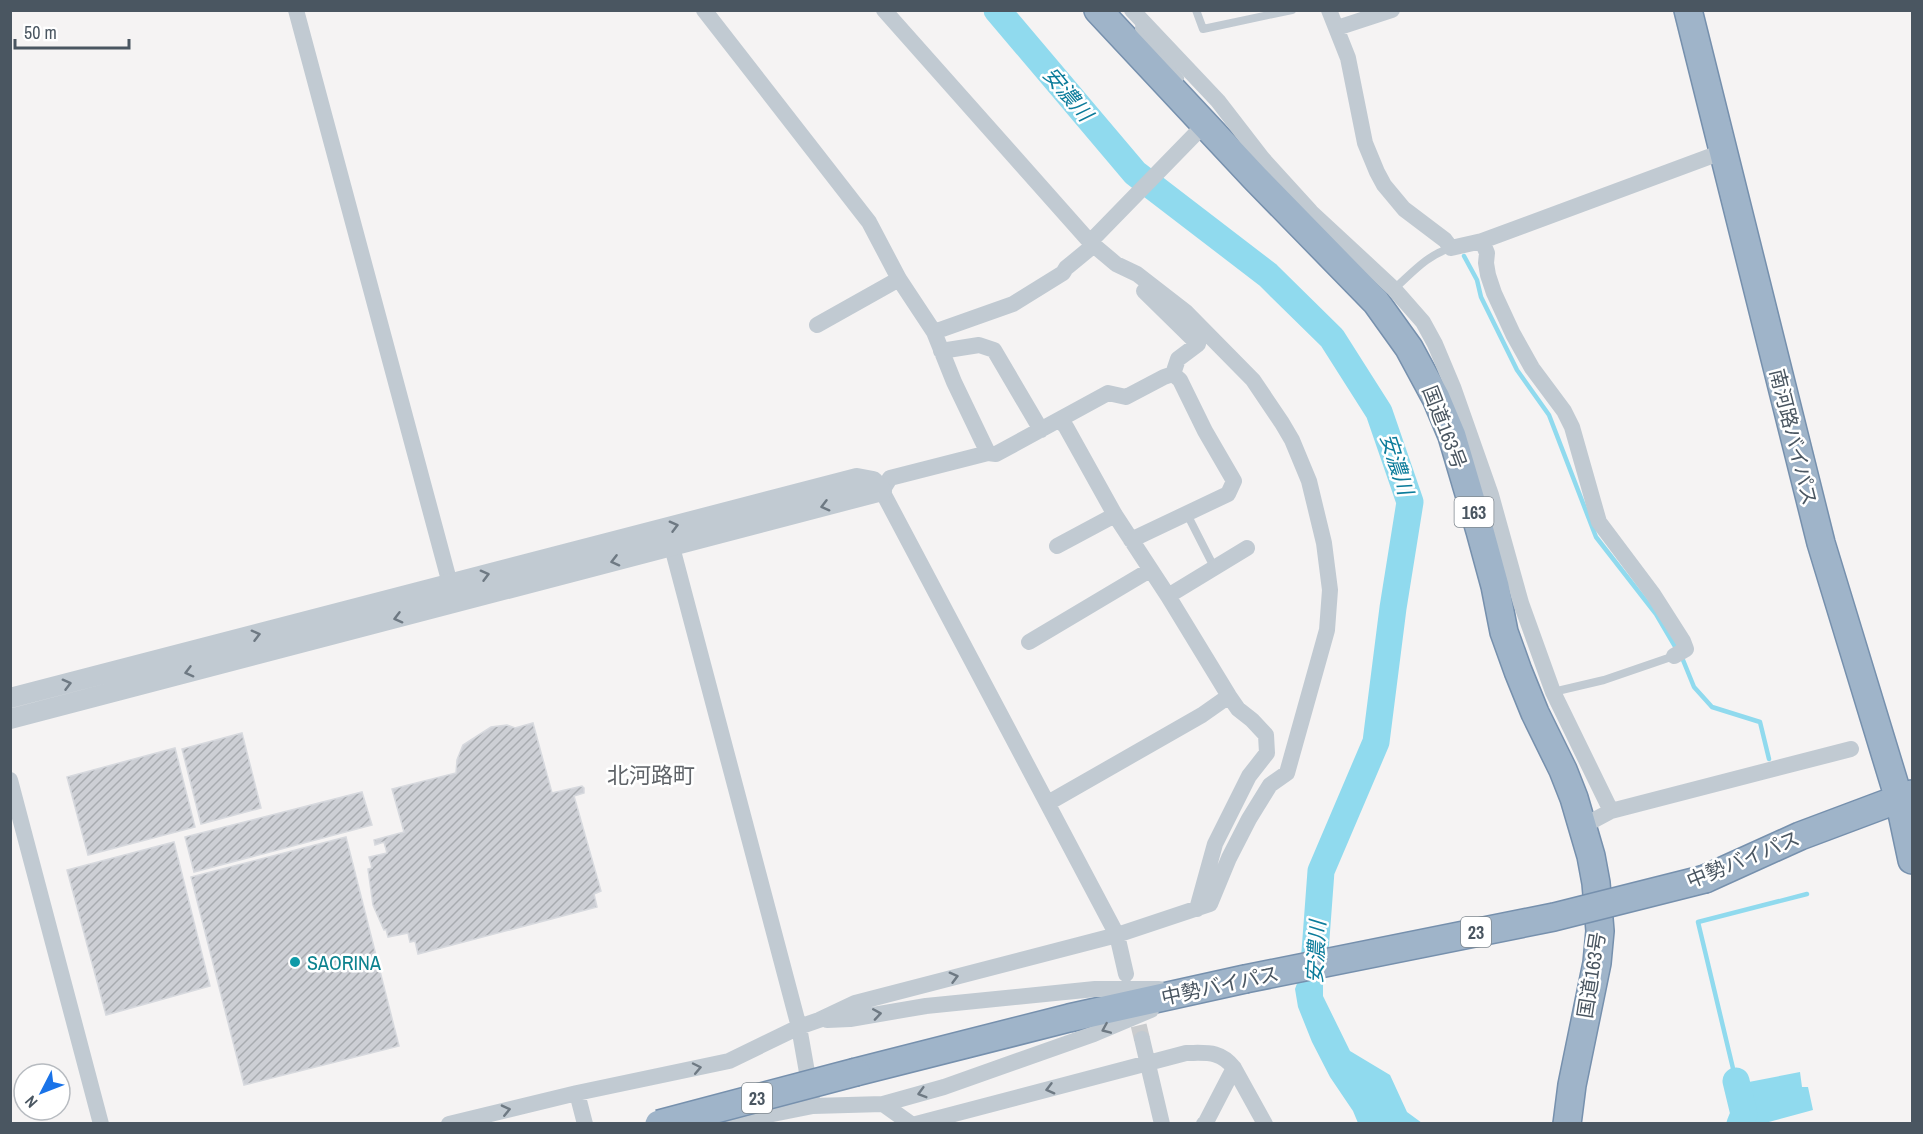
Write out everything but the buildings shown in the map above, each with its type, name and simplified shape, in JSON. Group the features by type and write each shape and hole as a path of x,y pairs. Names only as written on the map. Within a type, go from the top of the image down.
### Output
{"highway":[{"name":"国道163号","path":"1098,10 1208,131 1376,302 1399,332 1423,372 1452,436 1495,586 1504,632 1514,662 1563,770 1583,826 1596,883 1600,931 1597,963 1572,1085 1567,1124"},
{"name":"南河路バイパス","path":"1688,10 1821,543 1906,796 1912,860"},
{"name":"中勢バイパス","path":"659,1124 1069,1018 1245,979 1554,917 1705,879 1800,836 1906,796"}],"street":[{"path":"296,10 452,594"},
{"path":"704,10 869,222 899,279 934,332 954,382 988,453"},
{"path":"884,10 1093,242 1198,344 1178,359 1173,374"},
{"path":"1329,10 1348,58 1365,143 1377,172 1384,185 1404,209 1445,240 1451,248 1482,241 1722,152"},
{"path":"1337,28 1392,10"},
{"path":"1136,14 1218,101 1262,158 1311,212 1394,289 1423,322 1453,387 1491,495 1521,603 1553,692 1611,811"},
{"path":"934,332 1013,304 1063,273 1208,131"},
{"path":"1482,241 1486,253 1488,275 1506,320 1532,368 1564,411 1572,427 1599,522 1653,594 1683,641 1680,652"},
{"path":"449,1124 577,1093 729,1061 855,1003 1117,935 1210,904 1229,858 1249,819 1270,785 1287,773 1327,630 1330,601 1329,571 1309,481 1292,440 1272,407 1253,380 1186,312 1137,274 1116,264"},
{"path":"817,326 899,279"},
{"path":"941,351 979,345 994,350 1041,430"},
{"path":"10,698 452,594 672,547 882,491 890,478 988,453 996,454 1108,393 1126,397 1173,374"},
{"path":"1131,540 1228,494 1234,481 1205,431 1180,380 1173,374"},
{"path":"1060,420 1114,515 1168,596 1228,696 1238,709 1266,735 1267,753 1249,776 1215,844 1197,909"},
{"path":"10,719 857,478 873,481 882,491 1117,935 1126,974"},
{"path":"1058,546 1114,515"},
{"path":"672,547 799,1027 813,1106"},
{"path":"1168,596 1247,548"},
{"path":"1029,642 1150,570"},
{"path":"1048,803 1202,715 1228,696"},
{"path":"1583,826 1611,811 1851,749"},
{"path":"10,780 101,1124"},
{"path":"819,1020 850,1019 926,1006 1095,989 1199,990"},
{"path":"721,1124 813,1106 883,1104 944,1087 1094,1034 1199,990"},
{"path":"1142,1039 1162,1124"},
{"path":"916,1124 1186,1053 1213,1052 1229,1061 1265,1124"},
{"path":"1204,1124 1234,1068"},
{"path":"577,1093 585,1124"},
{"path":"883,1104 910,1124"}],"lane":[{"path":"1196,10 1203,28 1292,10"},
{"path":"1136,14 1139,29 1189,90"},
{"path":"1394,289 1430,257 1441,250 1451,248"},
{"path":"1187,514 1214,567"},
{"path":"1553,692 1604,680 1680,652"}],"water":[{"path":"1323,911 1323,996 1350,1051 1390,1075 1407,1112 1422,1123 1358,1123 1312,1042 1298,1007 1295,989"},
{"path":"1800,1072 1802,1087 1808,1087 1813,1110 1765,1123 1730,1123 1733,1108 1728,1086"}],"waterway":[{"name":"安濃川","path":"997,10 1135,173 1268,275 1332,338 1379,412 1410,502 1393,608 1376,742 1321,871 1314,965"},
{"path":"1464,256 1477,280 1481,297 1517,370 1549,415 1596,537 1656,614 1683,660 1694,687 1712,707 1760,722 1769,759"},
{"path":"1736,1081 1698,922 1807,894"},
{"path":"1736,1081 1744,1114 1740,1124"}],"tunnel":[{"path":"1133,1002 1142,1039"}],"place":[{"name":"SAORINA","path":"295,962"}],"district":[{"name":"北河路町","path":"651,775"}]}
